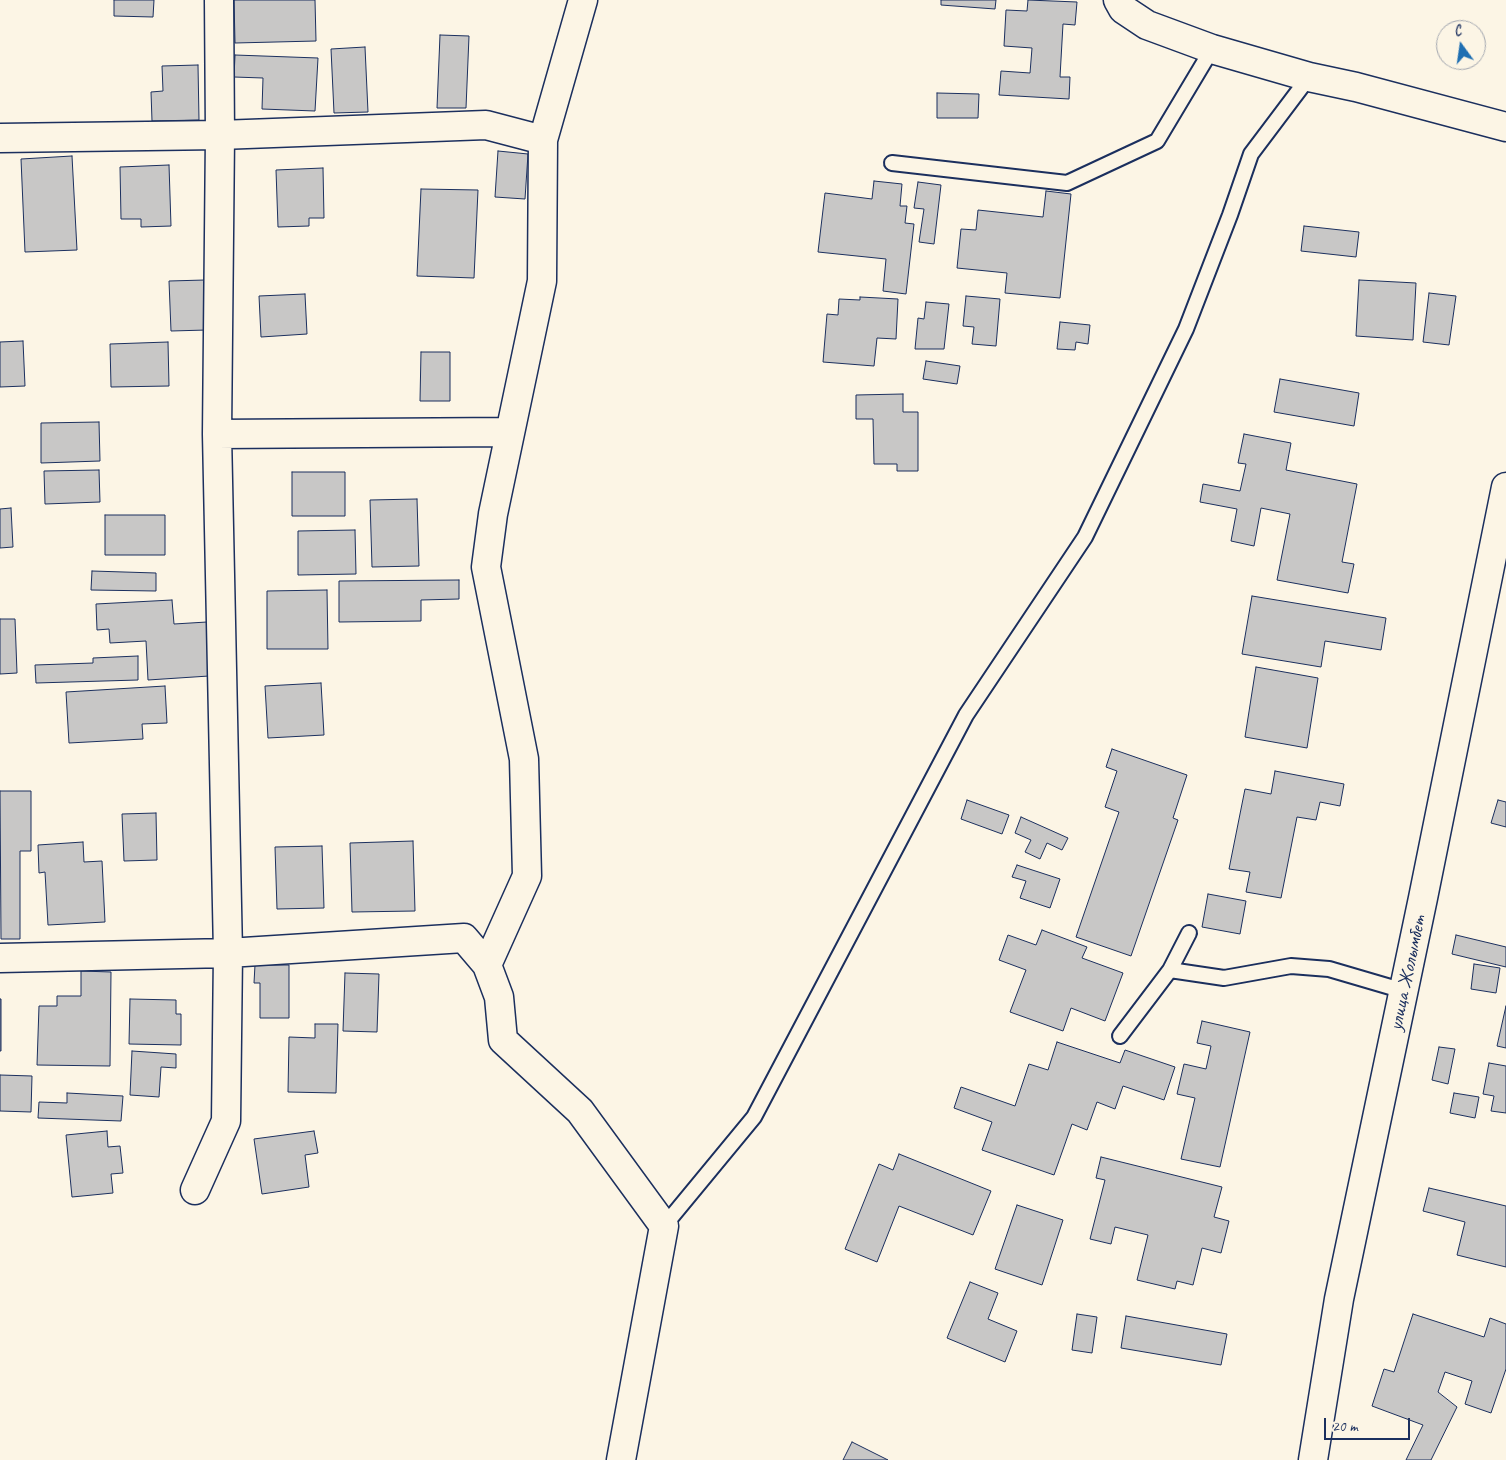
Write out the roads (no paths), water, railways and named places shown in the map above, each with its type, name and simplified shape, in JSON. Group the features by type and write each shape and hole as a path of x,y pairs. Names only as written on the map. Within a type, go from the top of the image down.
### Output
{"street":[{"path":"195,1190 226,1121 228,953 217,434 220,135 219,0"},
{"path":"487,964 528,876 524,759 486,567 493,514 542,281 543,140 584,0"},
{"path":"1118,0 1122,9 1147,25 1212,49 1309,77 1506,127"},
{"path":"0,138 220,135 486,125 543,140"},
{"path":"217,434 510,432"},
{"name":"улица Жолымбет","path":"1313,1460 1339,1298 1404,991 1506,487"},
{"path":"0,958 228,953 464,938 487,964 499,997 503,1040 580,1111 664,1226 621,1460"}],"lane":[{"path":"892,163 1066,183 1157,141 1212,49"},
{"path":"664,1226 754,1117 966,715 1084,537 1186,329 1230,215 1251,154 1309,77"},
{"path":"1120,1036 1170,970 1189,932"},
{"path":"1170,970 1224,978 1291,966 1329,970 1404,991"}]}
